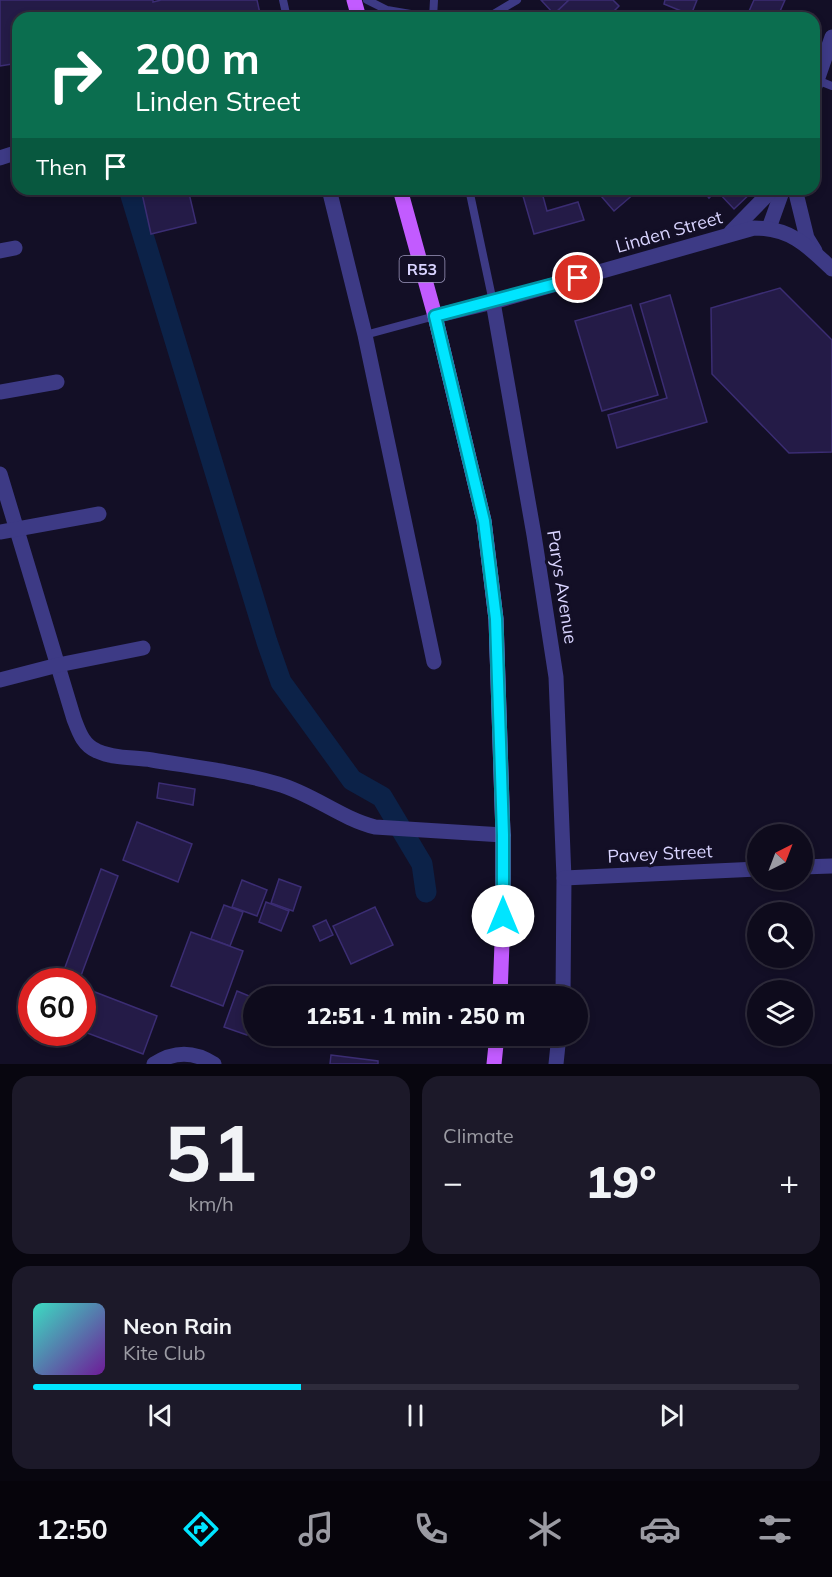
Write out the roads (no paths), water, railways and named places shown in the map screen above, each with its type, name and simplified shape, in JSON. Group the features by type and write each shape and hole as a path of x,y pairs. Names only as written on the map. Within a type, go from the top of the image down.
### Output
{"main road":[{"name":"R53","path":"402,195 435,316 484,521 496,619 503,835 500,986"},
{"path":"494,1064 496,1046"}],"street":[{"path":"820,73 832,37"},
{"path":"330,195 365,335 434,662"},
{"path":"727,236 767,195"},
{"path":"781,195 769,228 795,238 832,269"},
{"path":"796,195 807,238 817,255"},
{"name":"Linden Street","path":"435,316 493,302 754,228 769,228"},
{"name":"Parys Avenue","path":"493,302 534,535 556,677 564,878 563,986"},
{"path":"0,392 57,382"},
{"path":"0,474 80,734 86,744 98,751 280,785 304,794 354,821 375,827 503,835"},
{"path":"0,532 99,514"},
{"path":"0,680 58,664 143,648"},
{"path":"813,867 832,866"},
{"name":"Pavey Street","path":"564,878 747,870"},
{"path":"556,1064 558,1046"},
{"path":"154,1064 168,1055 186,1053 203,1056 214,1064"}],"lane":[{"path":"367,0 387,10 398,12"},
{"path":"497,12 517,0"},
{"name":"Parys Avenue","path":"471,195 493,302"},
{"path":"365,335 435,316"}],"waterway":[{"path":"131,195 281,682 352,780 382,797 422,864 426,892"}]}
